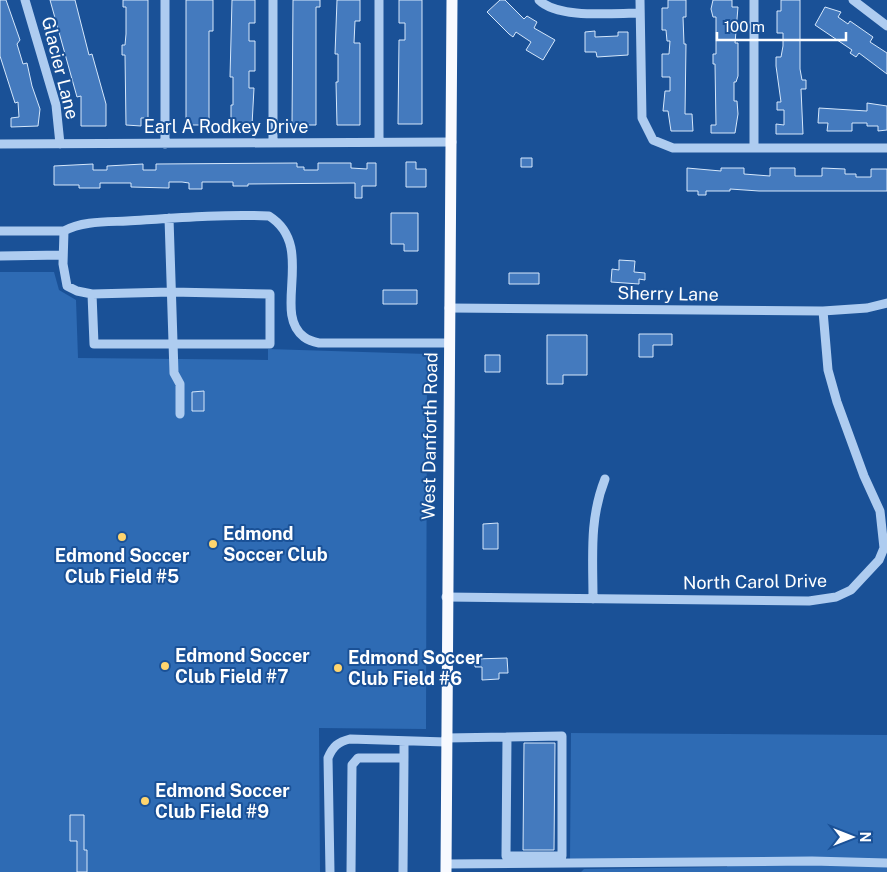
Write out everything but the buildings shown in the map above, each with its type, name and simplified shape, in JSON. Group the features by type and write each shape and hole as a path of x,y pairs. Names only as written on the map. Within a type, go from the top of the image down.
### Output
{"main road":[{"name":"West Danforth Road","path":"446,868 446,597 452,0"}],"street":[{"name":"Glacier Lane","path":"25,0 56,105 60,144"},
{"path":"165,0 165,144"},
{"path":"273,0 273,143"},
{"path":"379,0 379,142"},
{"path":"539,0 546,6 565,11 640,13"},
{"path":"640,0 642,118 653,140 674,148 887,148"},
{"path":"754,0 754,148"},
{"path":"853,0 887,26"},
{"name":"Earl A Rodkey Drive","path":"0,144 452,142"},
{"path":"0,231 64,231 72,226 96,223 169,218 269,216 280,223 290,241 292,318 298,331 305,338 319,343 449,344"},
{"path":"169,218 174,373 180,384 180,414"},
{"path":"64,231 64,278 67,286 77,292 92,294 171,292 270,294 270,344 94,344 92,294"},
{"path":"0,256 63,255"},
{"name":"Sherry Lane","path":"449,308 823,311 867,308 887,303"},
{"name":"North Carol Drive","path":"446,597 809,601 836,597 851,590 865,577 886,548 880,511 864,476 828,370 823,311"},
{"path":"593,599 593,524 596,502 605,479"},
{"path":"330,872 328,758 333,748 340,742 350,739 404,741 507,737 562,736 562,856 506,856 507,737"},
{"path":"403,872 404,741"},
{"path":"351,872 352,765 358,758 404,758"},
{"path":"446,868 567,868 812,861 887,863"}],"shaded area":[{"name":"Edmond Soccer Club","path":"0,272 54,272 59,290 76,300 78,358 268,360 268,349 427,354 426,729 319,728 320,872 0,872"},
{"path":"571,733 887,735 887,872 581,872 584,869 727,867 728,861 570,861"}],"place":[{"name":"Edmond Soccer Club Field #5","path":"122,537"},
{"name":"Edmond Soccer Club","path":"213,544"},
{"name":"Edmond Soccer Club Field #7","path":"165,666"},
{"name":"Edmond Soccer Club Field #6","path":"338,668"},
{"name":"Edmond Soccer Club Field #9","path":"145,801"}]}
